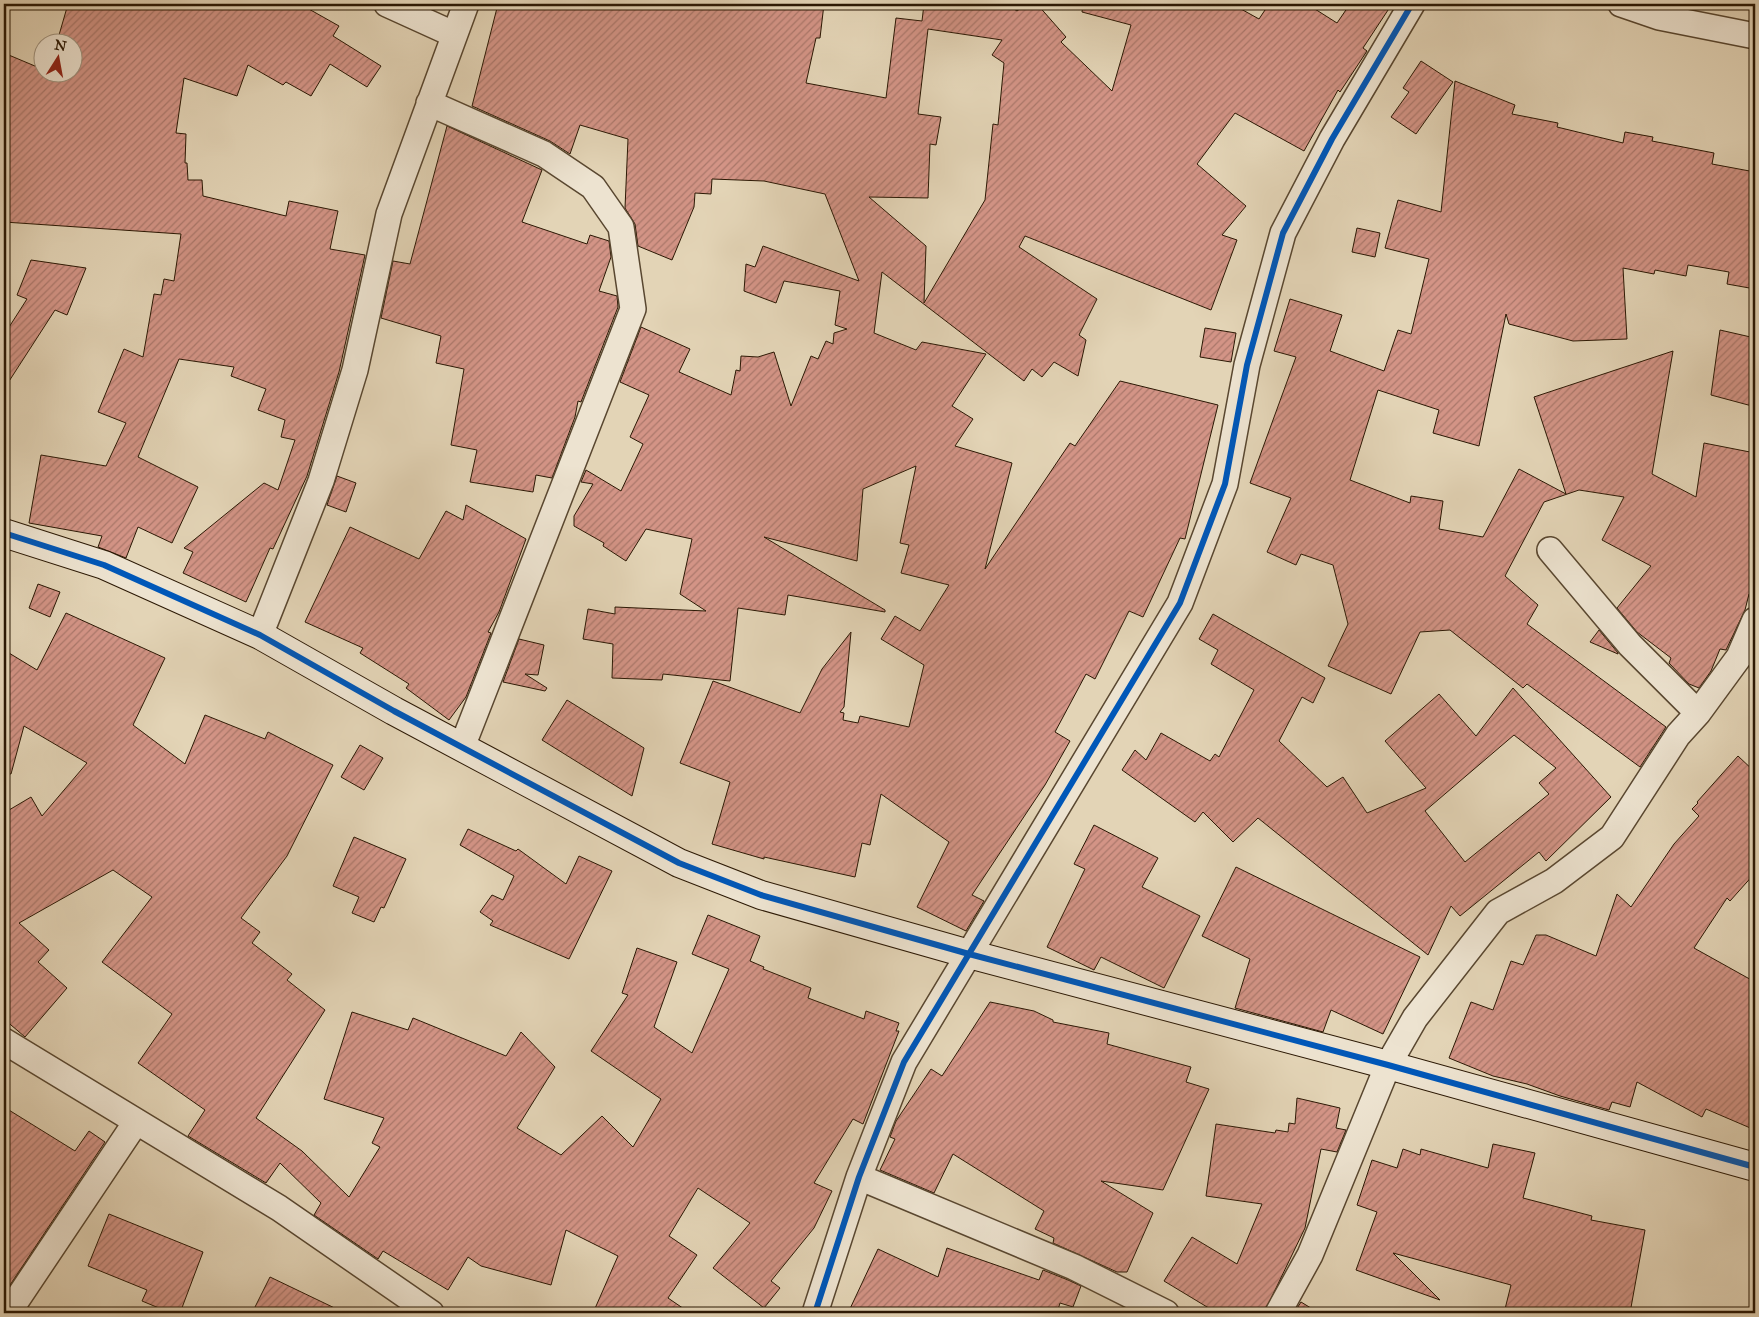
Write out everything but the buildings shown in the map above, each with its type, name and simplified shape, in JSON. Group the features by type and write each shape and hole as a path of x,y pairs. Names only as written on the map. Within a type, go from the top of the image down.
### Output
{"street":[{"path":"387,4 453,34"},
{"path":"260,636 321,482 355,370 389,214 453,34 466,4"},
{"path":"815,1313 859,1177 904,1062 1180,603 1225,484 1247,365 1283,233 1332,139 1412,4"},
{"path":"1621,4 1659,17 1755,36"},
{"path":"429,103 544,154 593,187 621,227 633,308 462,747"},
{"path":"4,533 104,565 260,636 679,864 761,895 969,954 1388,1065 1755,1167"},
{"path":"1550,550 1630,645 1698,713"},
{"path":"1278,1313 1310,1256 1388,1065 1416,1018 1498,912 1554,881 1612,837 1678,735 1698,713 1739,657 1755,620"},
{"path":"4,1041 279,1208 431,1313"},
{"path":"8,1313 136,1122"},
{"path":"859,1177 1074,1267 1166,1313"}],"cycle path":[{"path":"815,1313 859,1177 904,1062 1180,603 1225,484 1247,365 1283,233 1332,139 1412,4"},
{"path":"4,533 104,565 260,635 394,711 679,863 761,895 969,954 1388,1065 1755,1167"}]}
